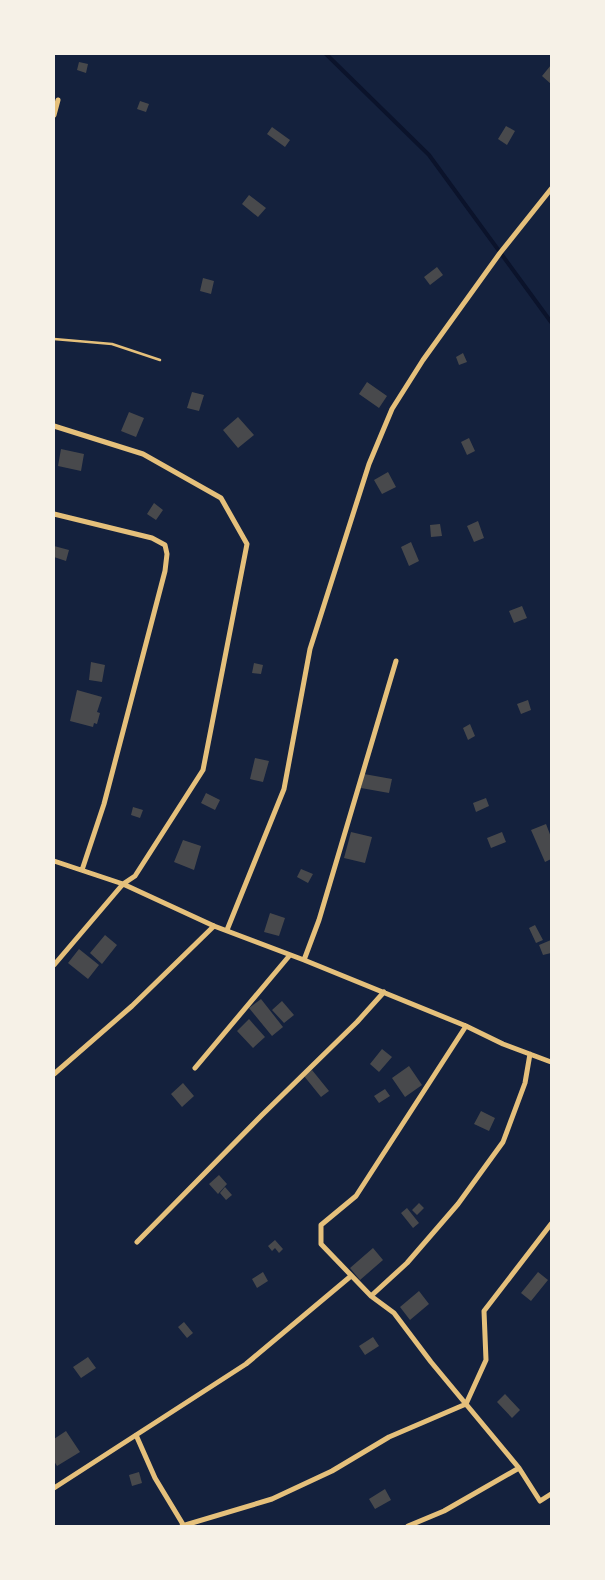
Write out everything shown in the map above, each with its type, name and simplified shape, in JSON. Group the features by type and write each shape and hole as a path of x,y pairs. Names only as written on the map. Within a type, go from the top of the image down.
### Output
{"street":[{"path":"54,115 58,100"},
{"path":"226,930 284,789 310,649 369,464 392,409 423,360 500,253 551,190"},
{"path":"54,426 144,454 221,498 247,544 203,770 135,876 123,884 54,965"},
{"path":"54,514 152,538 165,545 167,554 165,571 104,804 82,870"},
{"path":"304,960 319,920 396,661"},
{"path":"54,861 123,884 214,926 290,954 466,1026 503,1044 551,1062"},
{"path":"54,1074 132,1006 214,926"},
{"path":"195,1068 290,954"},
{"path":"137,1242 357,1022 384,992"},
{"path":"466,1026 356,1196 321,1225 321,1244 371,1296 394,1313 421,1350 519,1468 540,1501 551,1494"},
{"path":"371,1296 407,1263 458,1204 503,1142 525,1084 530,1054"},
{"path":"136,1435 154,1478 183,1526 272,1499 332,1471 390,1438 466,1404 486,1360 484,1311 551,1224"},
{"path":"54,1488 246,1364 351,1276"},
{"path":"408,1526 444,1511 519,1468"}],"path":[{"path":"54,339 112,344 160,360"}],"building":[{"path":"79,62 88,64 86,73 77,70"},
{"path":"551,65 551,84 542,76"},
{"path":"140,101 149,104 146,112 137,109"},
{"path":"506,126 515,131 507,145 498,139"},
{"path":"272,127 290,140 285,147 267,134"},
{"path":"249,195 266,208 258,217 242,204"},
{"path":"437,267 443,275 430,285 424,277"},
{"path":"203,278 214,281 211,294 200,291"},
{"path":"463,353 467,362 459,365 456,357"},
{"path":"367,382 387,396 379,408 359,394"},
{"path":"192,392 204,395 199,411 187,408"},
{"path":"129,412 144,418 136,437 121,431"},
{"path":"238,417 254,435 238,448 223,430"},
{"path":"469,438 475,451 467,455 461,442"},
{"path":"61,449 84,454 81,471 58,466"},
{"path":"388,472 396,487 382,494 374,480"},
{"path":"154,503 163,510 156,520 147,514"},
{"path":"478,521 484,538 474,542 467,526"},
{"path":"440,524 442,536 431,537 430,525"},
{"path":"411,542 419,561 409,566 401,547"},
{"path":"54,546 69,550 66,561 54,557"},
{"path":"522,606 527,618 514,623 509,611"},
{"path":"91,662 105,665 102,682 89,680"},
{"path":"254,663 263,665 261,674 252,673"},
{"path":"77,690 102,697 97,712 100,713 97,724 94,723 93,727 70,721"},
{"path":"528,700 531,710 521,714 517,704"},
{"path":"470,724 475,736 468,740 463,728"},
{"path":"255,758 269,761 263,782 250,779"},
{"path":"364,774 392,779 389,793 361,788"},
{"path":"206,793 220,800 215,810 201,803"},
{"path":"486,798 489,806 476,812 473,803"},
{"path":"133,807 143,810 140,818 131,815"},
{"path":"546,824 551,837 551,859 545,862 531,830"},
{"path":"351,832 372,837 365,863 344,858"},
{"path":"502,832 506,842 491,848 487,838"},
{"path":"183,840 201,846 194,870 174,862"},
{"path":"301,869 313,874 308,883 297,877"},
{"path":"270,913 285,918 279,936 264,932"},
{"path":"535,925 543,940 536,943 529,928"},
{"path":"105,935 117,945 102,964 90,953"},
{"path":"551,940 551,953 543,955 539,945"},
{"path":"79,949 99,965 88,979 68,963"},
{"path":"261,999 283,1027 272,1036 249,1008"},
{"path":"282,1001 294,1015 284,1023 272,1010"},
{"path":"249,1019 265,1037 253,1048 237,1031"},
{"path":"382,1049 392,1057 379,1072 370,1064"},
{"path":"409,1066 422,1085 405,1097 392,1078"},
{"path":"312,1070 329,1091 321,1097 304,1076"},
{"path":"183,1083 194,1096 182,1107 171,1094"},
{"path":"385,1089 390,1096 379,1103 374,1096"},
{"path":"481,1111 495,1118 489,1131 474,1124"},
{"path":"219,1175 227,1184 218,1194 209,1184"},
{"path":"225,1187 232,1195 226,1200 220,1193"},
{"path":"419,1203 424,1208 417,1215 412,1210"},
{"path":"407,1208 419,1223 413,1228 401,1213"},
{"path":"275,1240 283,1249 279,1253 275,1248 272,1251 268,1246"},
{"path":"373,1248 383,1260 360,1280 350,1268"},
{"path":"263,1272 268,1281 257,1288 252,1279"},
{"path":"538,1272 548,1280 531,1301 521,1293"},
{"path":"419,1291 429,1304 410,1320 400,1307"},
{"path":"184,1322 193,1333 187,1338 178,1327"},
{"path":"373,1337 379,1346 365,1355 359,1346"},
{"path":"88,1357 96,1368 81,1378 73,1367"},
{"path":"505,1394 520,1410 512,1418 497,1402"},
{"path":"66,1431 80,1452 57,1466 54,1461 54,1439"},
{"path":"139,1472 142,1483 132,1486 129,1475"},
{"path":"385,1489 391,1500 375,1509 369,1499"}],"waterway":[{"path":"326,54 429,155 551,322"}]}
